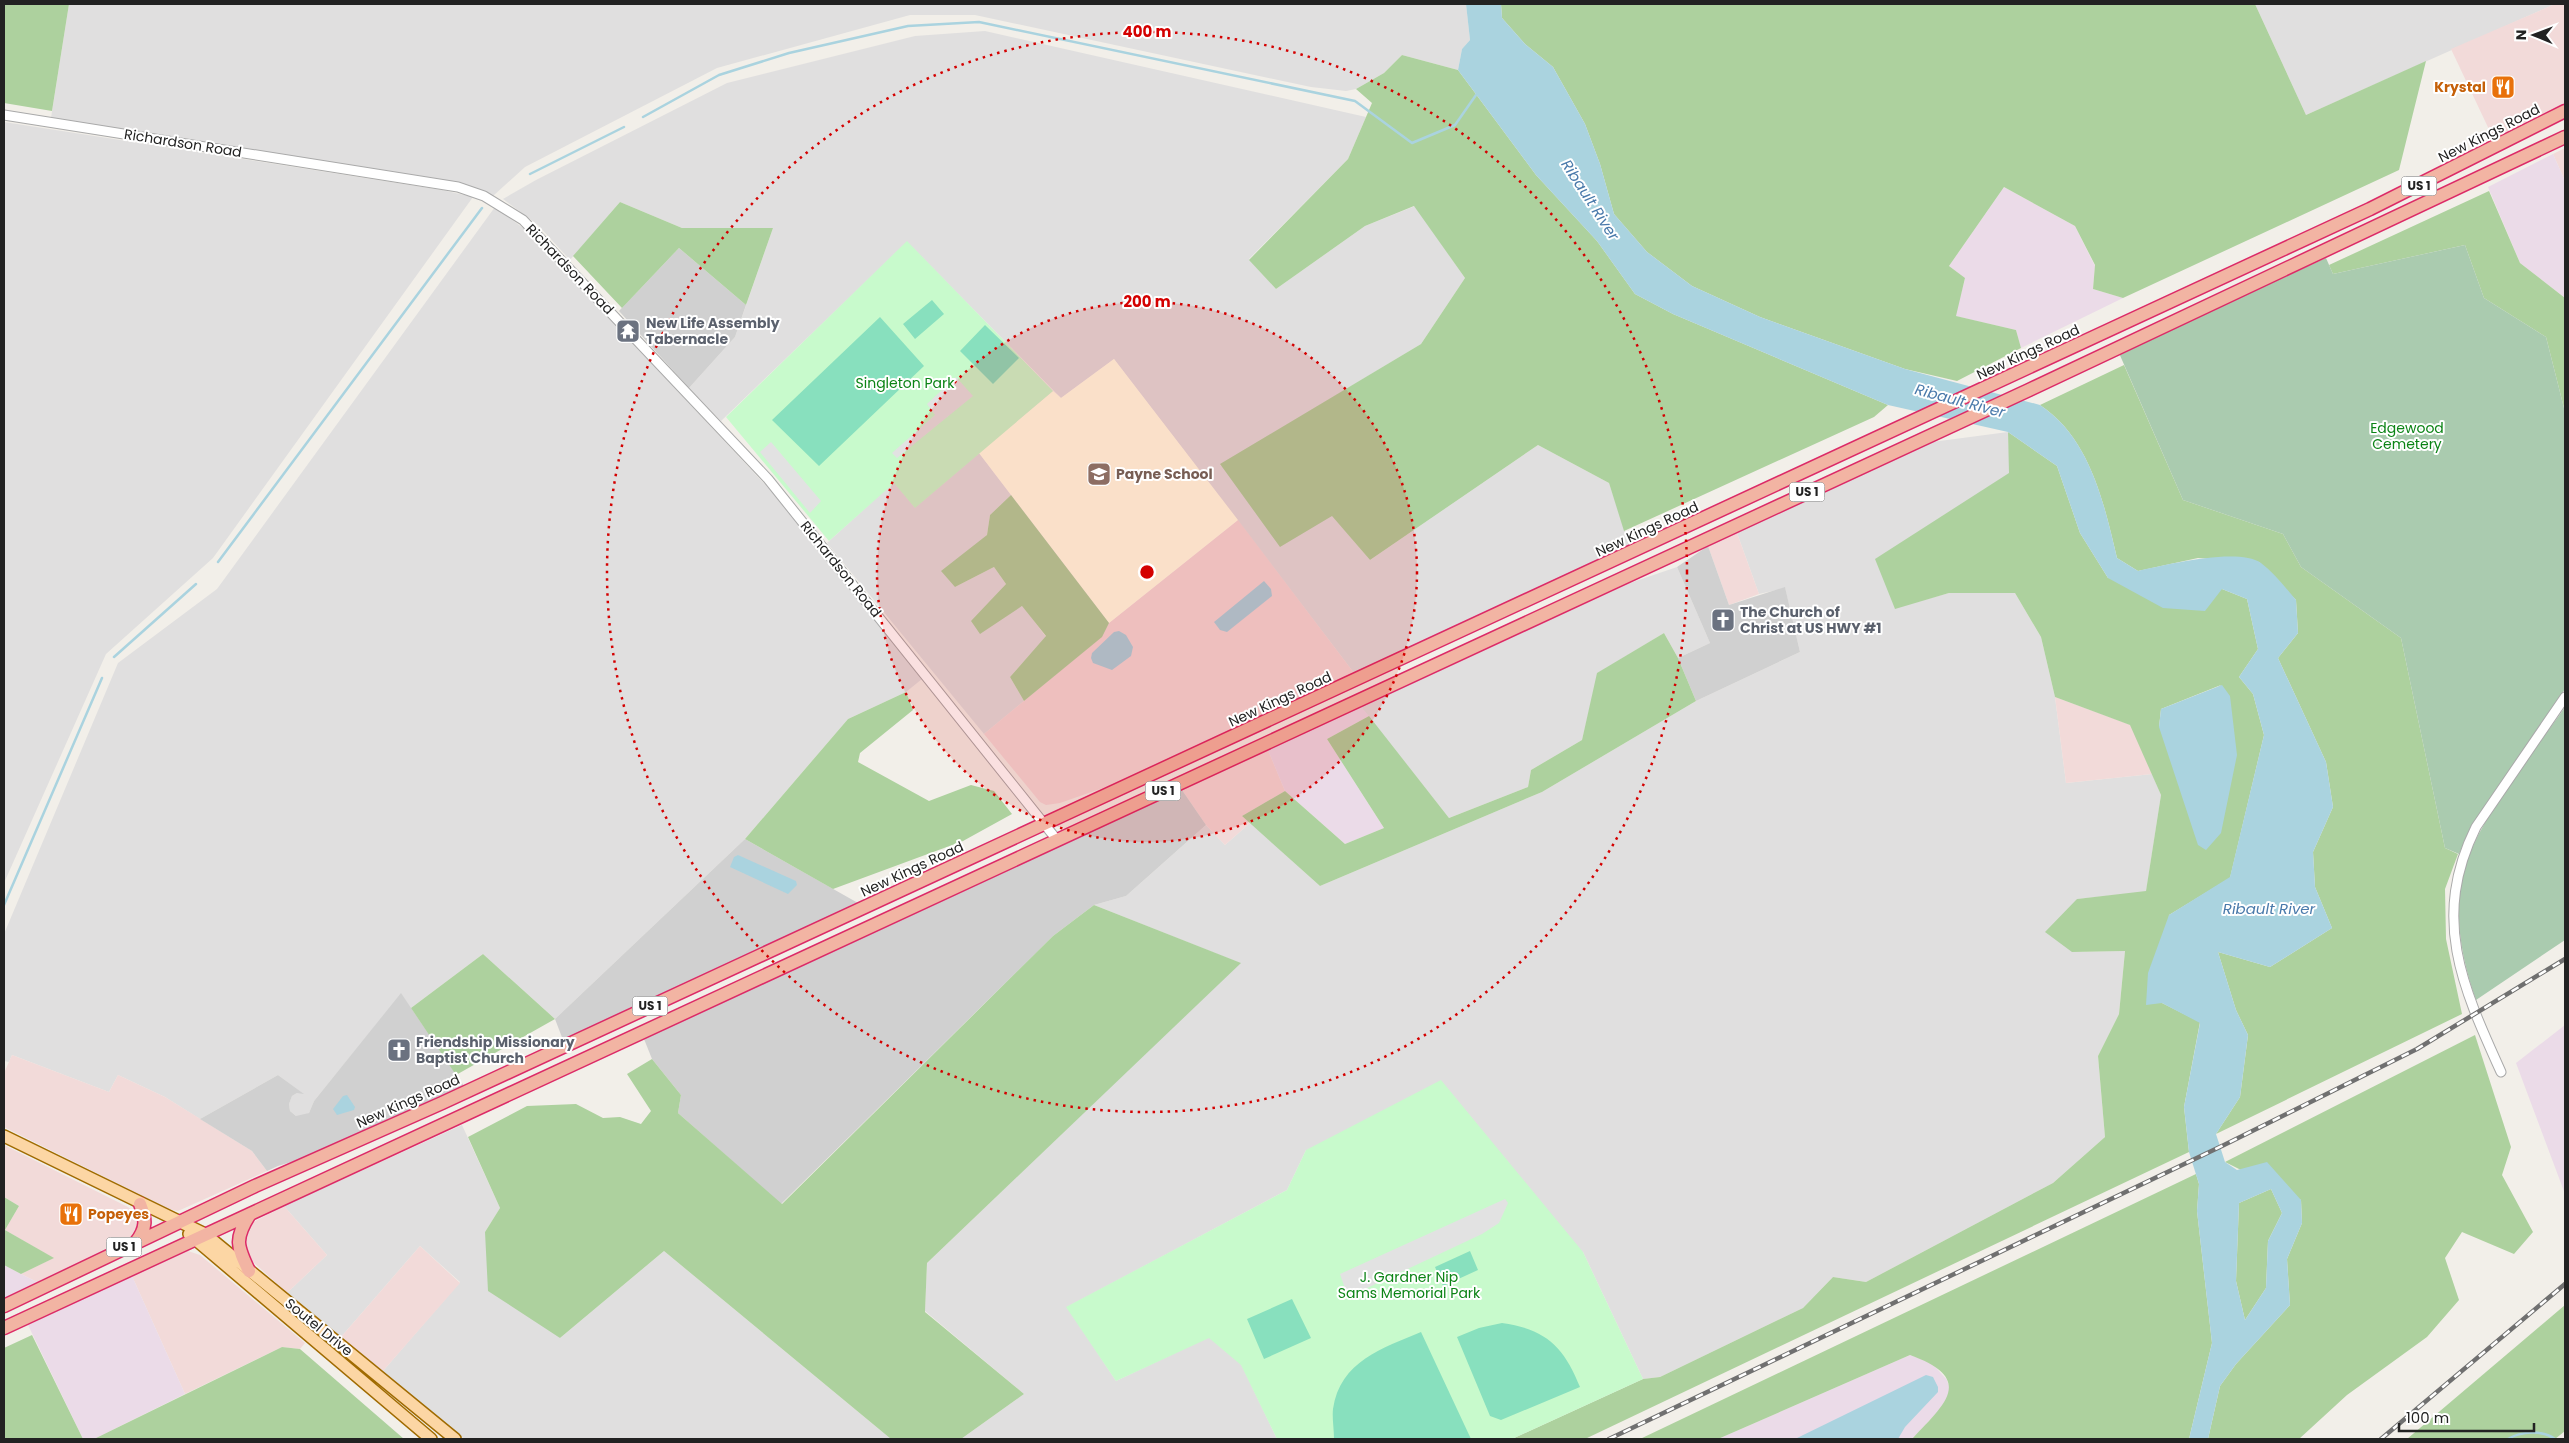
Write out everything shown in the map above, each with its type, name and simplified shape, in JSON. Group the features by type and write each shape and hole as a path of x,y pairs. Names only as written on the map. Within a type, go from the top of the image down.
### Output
{"highway":[{"name":"New Kings Road","path":"4,1306 178,1222 1045,824 2370,209 2565,111"},
{"name":"US 1","path":"4,1328 2029,390 2565,137"},
{"path":"136,1242 145,1226 145,1216 140,1204"},
{"path":"249,1271 238,1247 238,1236 250,1214"}],"main road":[{"name":"Soutel Drive","path":"4,1136 178,1222 249,1271 308,1316 455,1439"},
{"name":"Soutel Drive","path":"200,1237 431,1439"}],"street":[{"name":"Richardson Road","path":"4,115 458,187 484,196 523,220 768,479 1057,840"},
{"path":"2501,1072 2478,1021 2460,969 2453,927 2456,884 2465,850 2476,827 2565,697"}],"shaded area":[{"path":"69,4 1466,4 1470,40 1462,49 1458,70 1402,55 1384,73 1356,89 1346,91 1311,87 975,15 910,15 717,68 525,167 493,196 470,186 440,179 51,118"},
{"path":"2255,4 2555,4 2306,115"},
{"path":"2555,4 2565,4 2565,105 2494,140 2451,49"},
{"path":"985,31 1366,117 1348,159 1249,259 1276,289 1365,226 1415,206 1465,278 1421,344 1220,465 1332,515 1370,560 1538,445 1609,483 1630,546 1354,673 1114,359 1061,398 907,242 721,421 689,388 735,337 773,228 682,228 620,202 570,260 538,225 503,199 536,180 727,83 915,36"},
{"path":"4,122 442,190 473,197 213,558 106,654 4,883"},
{"path":"2565,148 2565,181 2553,154"},
{"path":"2553,154 2565,181 2565,298 2520,263 2488,187"},
{"path":"2004,187 2075,226 2095,266 2093,289 2123,298 2021,348 2016,330 1955,316 1965,279 1949,266"},
{"path":"495,207 531,234 771,491 922,679 906,692 848,719 745,839 555,1019 483,954 411,1008 401,994 314,1101 309,1113 303,1116 296,1116 290,1111 289,1104 292,1096 302,1093 278,1075 200,1119 165,1097 118,1075 109,1092 12,1055 9,1062 4,1061 4,934 118,663 217,589"},
{"path":"679,248 746,305 735,337 689,388 619,311"},
{"name":"Payne School","path":"1114,359 1238,520 1109,623 979,453 1053,391 1061,398"},
{"path":"956,377 973,396 897,458 892,453 935,415 927,404"},
{"path":"2008,432 2010,473 1876,559 1895,608 1949,593 2015,593 2041,637 2055,697 2066,783 2152,774 2161,795 2146,892 2077,899 2072,952 2125,951 2119,1014 2098,1056 2105,1137 2053,1183 1866,1282 1833,1277 1803,1308 1660,1377 1643,1379 1583,1252 1306,1150 1287,1190 1067,1307 1116,1381 1209,1337 1241,1364 1277,1439 961,1439 1024,1394 925,1311 927,1263 1240,963 1094,905 1126,896 1206,825 1225,845 1250,823 1320,886 1542,792 1696,701 1800,652 1785,588 1759,594 1737,533 1932,442"},
{"path":"771,442 821,501 810,513 760,452"},
{"path":"979,453 1011,495 990,515 987,535 955,587 994,567 1006,584 972,621 1023,606 1046,637 1010,677 1024,701 984,734 827,543 894,482 915,507"},
{"path":"1238,520 1354,673 1120,782 1060,803 1046,805 1040,802 984,734 1101,637 1109,623"},
{"path":"1737,533 1759,594 1729,605 1708,546"},
{"path":"1708,546 1729,605 1785,587 1800,652 1696,701 1678,658 1710,643 1677,567"},
{"path":"1677,567 1710,643 1678,658 1664,633 1598,673 1582,740 1531,770 1528,787 1449,818 1361,707 1630,583"},
{"path":"2055,697 2131,725 2152,774 2066,783"},
{"path":"1361,707 1369,716 1327,739 1384,828 1345,844 1285,791 1268,750"},
{"path":"1268,750 1285,791 1242,816 1250,823 1225,845 1206,825 1182,790"},
{"path":"1182,790 1206,825 1126,896 1094,905 1053,936 781,1204 678,1113 681,1095 652,1059 644,1039"},
{"path":"745,839 858,903 563,1040 555,1019"},
{"path":"401,993 464,1086 307,1157 267,1171 252,1151 200,1119 278,1075 304,1094 297,1093 292,1096 289,1104 290,1111 296,1116 309,1113 314,1101"},
{"path":"2565,1025 2565,1194 2516,1063"},
{"path":"12,1055 109,1092 118,1075 165,1097 252,1151 267,1171 178,1211 169,1209 4,1127 4,1073"},
{"path":"462,1125 500,1208 485,1232 560,1338 664,1251 891,1439 464,1439 383,1371 460,1282 420,1246 341,1337 287,1293 327,1255 284,1206"},
{"path":"4,1145 128,1207 137,1214 142,1225 133,1238 37,1282 21,1274 53,1258 5,1230 19,1206 4,1197"},
{"path":"1505,1199 1508,1203 1499,1223 1482,1234 1348,1297 1340,1274"},
{"path":"284,1206 327,1255 287,1293 250,1259 244,1251 244,1231 248,1225"},
{"path":"420,1246 460,1283 383,1371 341,1337"},
{"path":"188,1251 200,1255 305,1343 300,1349 282,1347 185,1394 132,1276"},
{"path":"4,1265 21,1274 37,1282 4,1298"},
{"path":"132,1276 185,1394 94,1439 83,1439 28,1325"},
{"path":"1910,1355 1931,1362 1947,1380 1950,1390 1946,1403 1912,1439 1718,1439"}],"green space":[{"path":"4,4 69,4 52,111 4,103"},
{"path":"1501,4 2255,4 2306,115 2426,61 2399,170 2123,298 2093,289 2095,265 2075,226 2004,187 1949,266 1965,278 1956,316 2016,330 2021,348 1957,381 1905,369 1760,317 1692,286 1647,252 1614,214 1600,164 1585,124 1553,67 1525,44 1502,18"},
{"path":"1402,55 1458,70 1536,175 1597,241 1635,294 1673,314 1888,405 1874,417 1624,531 1609,483 1538,445 1370,560 1332,516 1280,547 1220,464 1421,344 1465,278 1414,206 1365,226 1276,289 1249,260 1348,159 1372,103 1356,89 1384,73"},
{"path":"2489,191 2520,263 2565,298 2565,412 2546,337 2484,298 2465,245 2333,274 2329,265"},
{"path":"620,202 682,228 773,228 746,305 679,248 622,308 573,256"},
{"name":"Singleton Park","path":"907,241 1053,391 915,508 894,483 829,541 726,417"},
{"name":"Edgewood Cemetery","path":"2465,245 2484,298 2546,337 2565,412 2565,689 2471,826 2459,854 2445,848 2401,638 2301,567 2283,534 2183,500 2119,353 2326,258 2333,274"},
{"path":"932,300 944,314 915,339 903,324"},
{"path":"880,317 924,366 819,466 772,420"},
{"path":"985,325 1019,358 993,384 960,351"},
{"path":"2124,365 2183,500 2283,534 2301,567 2401,638 2445,848 2458,854 2445,889 2446,939 2462,1014 2216,1134 2240,1097 2248,1035 2236,1010 2218,952 2270,967 2332,928 2315,887 2313,852 2333,807 2326,762 2278,658 2298,633 2296,600 2259,562 2198,558 2138,571 2117,558 2100,494 2083,453 2057,419 2040,405"},
{"path":"2008,432 2057,466 2080,533 2108,578 2222,589 2247,599 2258,649 2239,677 2253,694 2264,735 2230,878 2169,915 2162,1003 2200,1022 2184,1107 2189,1152 1585,1439 1512,1439 1643,1379 1660,1377 1803,1308 1833,1277 1866,1282 2053,1183 2105,1137 2098,1056 2119,1014 2125,951 2072,952 2045,932 2077,899 2146,891 2161,795 2130,725 2055,697 2041,637 2015,593 1949,593 1895,609 1875,559 2009,473","holes":["2221,685 2159,727 2161,709"]},
{"path":"1011,495 1109,623 1102,637 1024,701 1010,677 1046,636 1022,606 980,634 971,621 1006,584 994,567 955,587 941,571 987,535 990,515"},
{"path":"1664,633 1678,658 1696,701 1542,792 1320,886 1242,816 1285,791 1345,844 1384,828 1327,739 1369,716 1449,818 1528,787 1531,770 1582,740 1597,673"},
{"path":"906,692 913,710 860,753 858,762 929,801 971,785 994,791 1012,814 963,841 833,889 745,839 848,719"},
{"path":"2565,707 2565,940 2476,1000 2470,983 2460,929 2460,893 2468,858 2476,839 2499,800"},
{"path":"1094,905 1241,963 927,1263 925,1312 1024,1394 961,1439 891,1439 664,1251 560,1338 488,1291 485,1232 500,1208 468,1137 527,1106 576,1104 603,1118 620,1117 641,1124 651,1111 627,1074 652,1059 681,1095 678,1113 782,1204 1053,936"},
{"path":"483,954 555,1019 456,1075 411,1008"},
{"path":"2475,1035 2511,1147 2502,1175 2533,1232 2514,1254 2462,1232 2445,1258 2459,1300 2427,1337 2347,1395 2299,1439 2208,1439 2220,1386 2236,1364 2290,1305 2287,1259 2302,1223 2301,1200 2225,1162"},
{"name":"J. Gardner Nip Sams Memorial Park","path":"1441,1080 1583,1252 1643,1379 1512,1439 1277,1439 1241,1365 1209,1338 1116,1381 1066,1307 1287,1190 1306,1150"},
{"path":"2196,1174 2199,1184 2197,1211 2212,1343 2189,1439 1912,1439 1943,1403 1948,1393 1948,1383 1943,1373 1930,1364 1910,1355 1718,1439 1640,1439"},
{"path":"2271,1189 2282,1213 2268,1241 2266,1288 2245,1320 2236,1281 2239,1203"},
{"path":"4,1197 19,1206 5,1230 54,1258 21,1274 4,1265"},
{"path":"1470,1251 1478,1270 1443,1286 1435,1267"},
{"path":"1292,1299 1311,1338 1264,1359 1247,1319"},
{"path":"2565,1305 2565,1431 2555,1439 2407,1439"},
{"path":"1502,1323 1530,1330 1552,1342 1567,1361 1580,1387 1501,1420 1490,1416 1457,1337 1479,1328"},
{"path":"1421,1332 1471,1439 1334,1439 1333,1409 1337,1393 1344,1379 1365,1358"},
{"path":"32,1335 83,1439 4,1439 4,1348"},
{"path":"282,1347 300,1349 404,1439 94,1439"}],"water":[{"name":"Ribault River","path":"1466,4 1501,4 1502,18 1525,44 1553,67 1585,124 1600,164 1614,214 1647,252 1692,286 1760,317 1905,369 2040,405 2057,419 2083,453 2100,494 2117,558 2138,571 2219,557 2250,559 2266,567 2296,600 2298,633 2278,658 2326,762 2333,807 2313,852 2315,887 2332,928 2270,967 2218,952 2236,1010 2248,1035 2240,1097 2216,1134 2225,1162 2237,1170 2267,1162 2301,1200 2302,1223 2287,1259 2290,1305 2236,1364 2220,1386 2208,1439 2189,1439 2212,1343 2197,1211 2199,1184 2189,1152 2184,1107 2200,1023 2162,1003 2146,1005 2148,973 2169,915 2230,877 2264,735 2253,694 2239,677 2258,649 2247,599 2222,589 2205,611 2163,608 2108,578 2080,533 2057,466 2008,432 1888,405 1673,314 1635,294 1597,241 1536,175 1458,70 1462,49 1470,40","holes":["2271,1189 2282,1213 2268,1241 2266,1288 2245,1320 2236,1281 2239,1203"]},
{"path":"1264,581 1271,589 1272,596 1227,632 1220,630 1214,622"},
{"path":"1119,631 1126,635 1133,647 1131,656 1112,670 1093,663 1092,653 1114,632"},
{"path":"2222,685 2230,696 2237,755 2221,833 2206,850 2198,845 2159,727 2161,709"},
{"path":"738,855 796,881 797,885 788,894 730,867 734,857"},
{"path":"347,1095 355,1107 354,1110 337,1115 333,1109 343,1096"},
{"path":"1926,1375 1933,1377 1938,1387 1938,1392 1905,1427 1898,1439 1795,1439"}],"waterway":[{"path":"643,117 719,75 789,53 908,26 979,22 1355,101 1412,143 1455,125 1476,95"},
{"path":"530,174 624,127"},
{"path":"218,562 482,208"},
{"path":"114,657 196,584"},
{"path":"4,905 102,678"},
{"path":"2508,1439 2525,1433 2544,1434 2555,1439"}],"railway":[{"path":"1609,1439 2224,1145 2417,1049 2565,959"},
{"path":"2381,1439 2565,1284"}],"place":[{"name":"Krystal","path":"2503,87"},
{"name":"New Life Assembly Tabernacle","path":"628,331"},
{"name":"Payne School","path":"1099,474"},
{"name":"The Church of Christ at US HWY #1","path":"1723,620"},
{"name":"Friendship Missionary Baptist Church","path":"399,1050"},
{"name":"Popeyes","path":"71,1214"}]}
